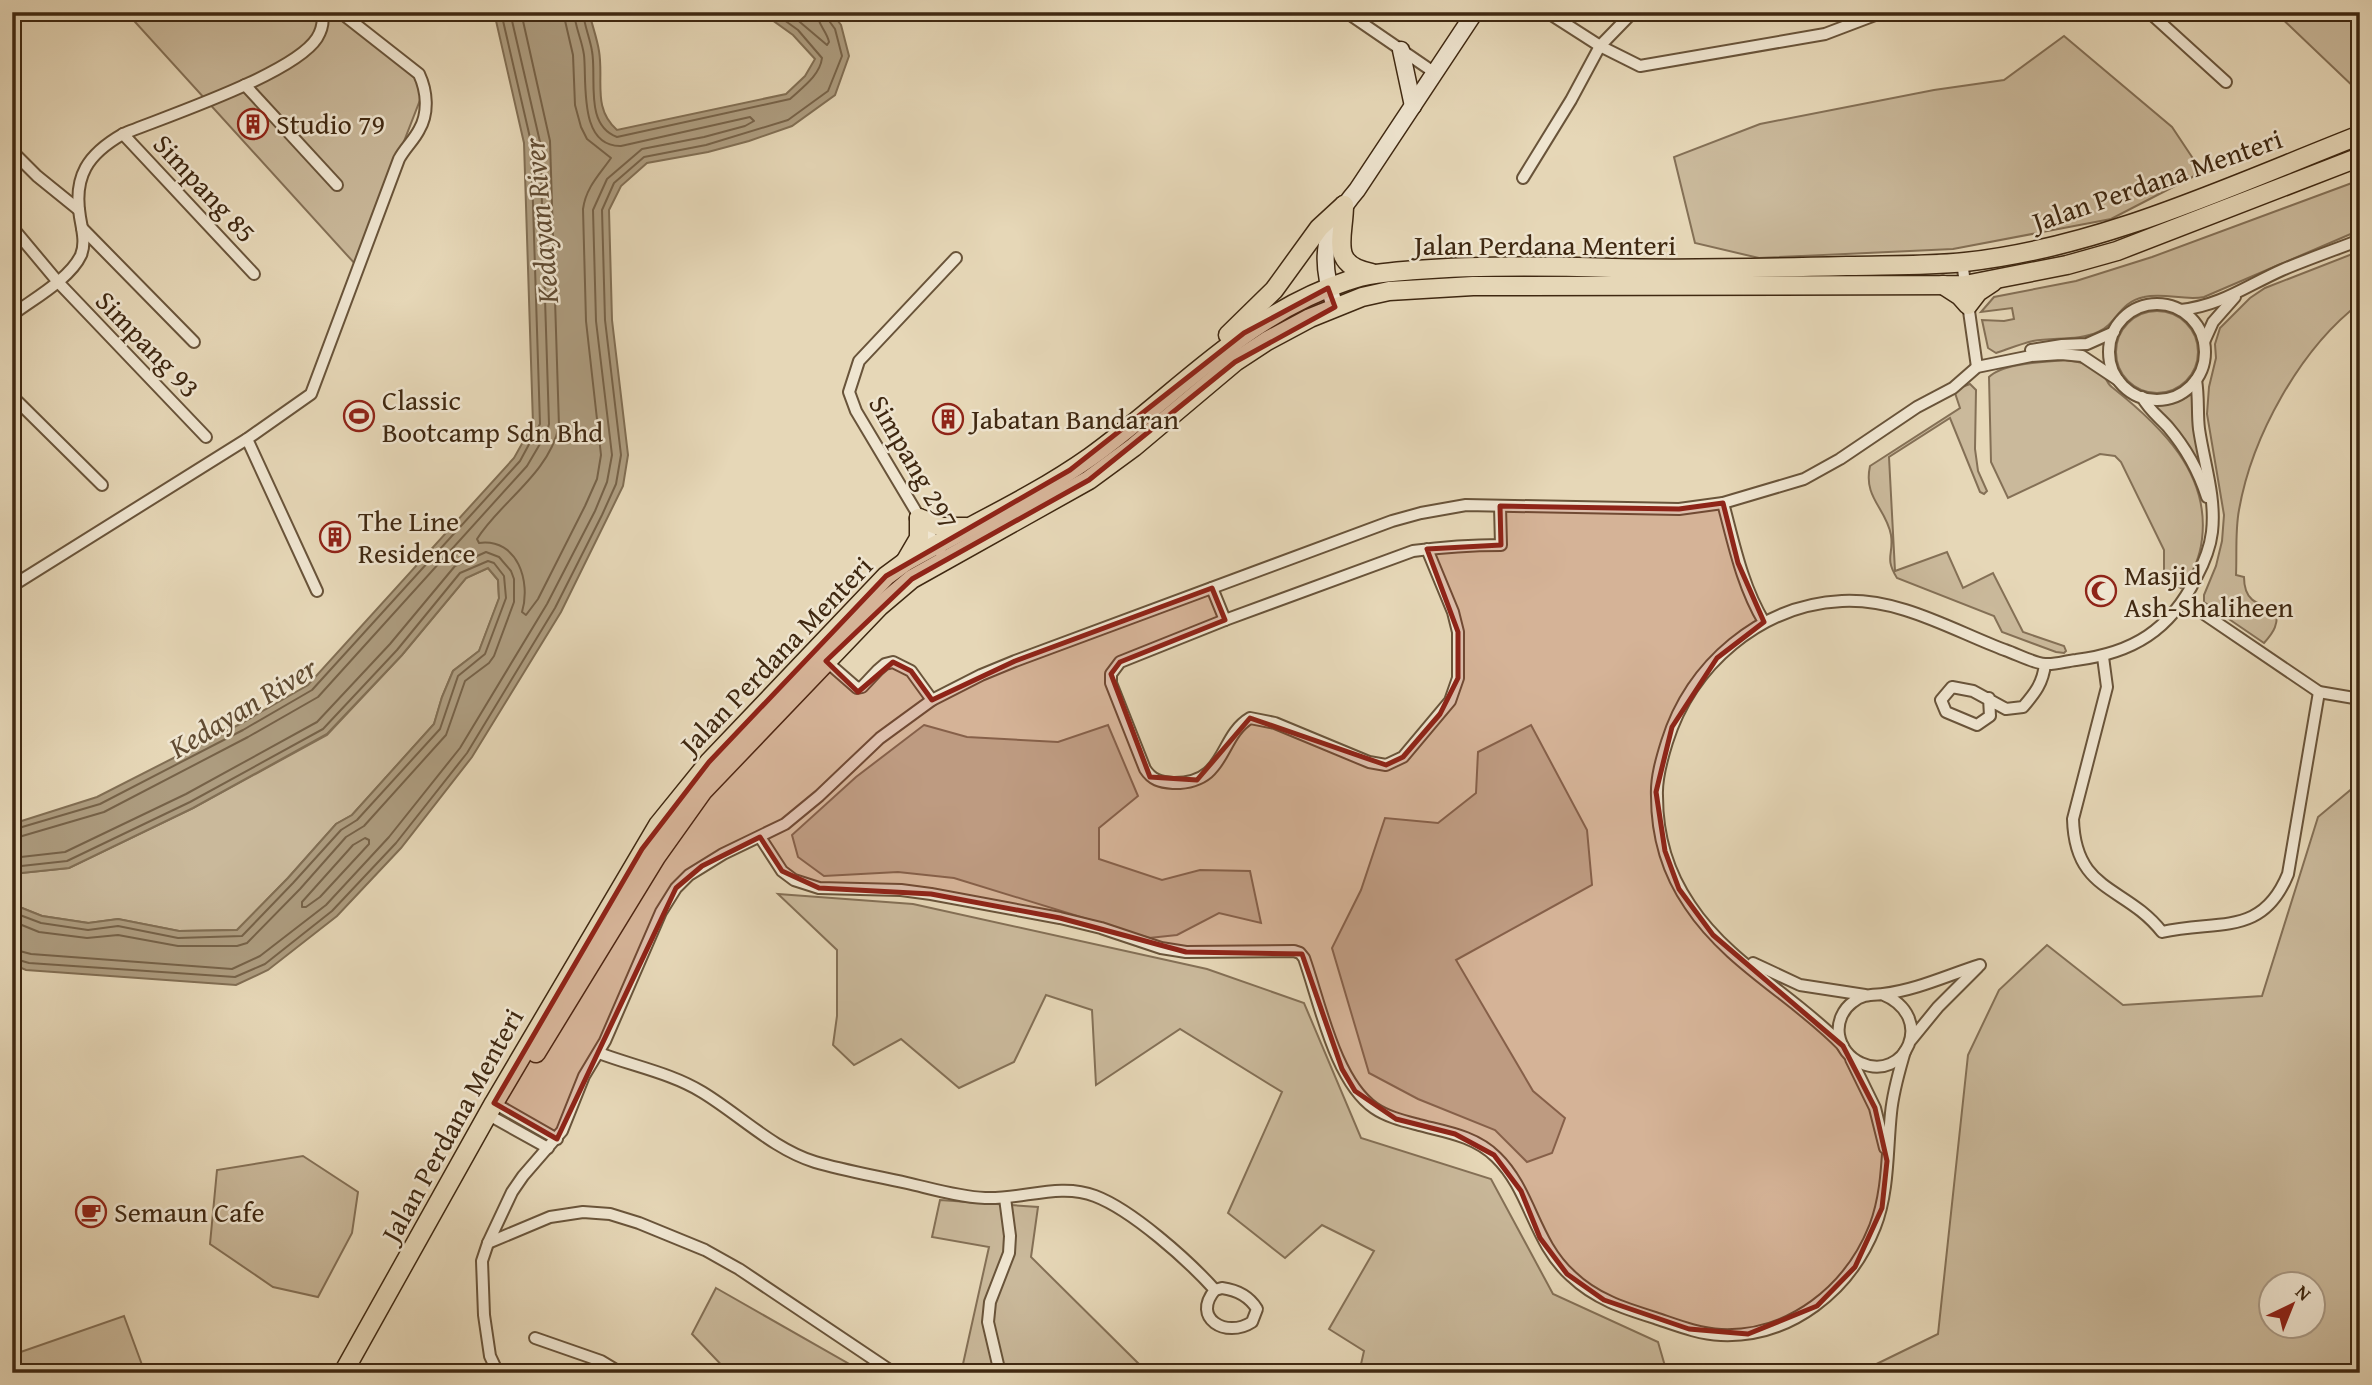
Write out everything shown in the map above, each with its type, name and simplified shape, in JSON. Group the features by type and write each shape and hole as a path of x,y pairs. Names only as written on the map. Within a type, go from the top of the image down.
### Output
{"main road":[{"name":"Jalan Perdana Menteri","path":"358,1373 495,1111 671,834 721,771 893,594 968,527 1070,470 1119,435 1269,317 1348,280 1377,274 1474,265 1702,271 1962,262 2025,253 2099,234 2360,135"},
{"path":"2259,174 2282,175 2360,146"},
{"name":"Jalan Perdana Menteri","path":"343,1373 495,1111 642,849 675,802 709,762 872,589 905,562 941,552 1089,480 1235,362 1267,341 1335,307 1389,291 1487,286 1965,285 2067,265 2117,251 2360,157"},
{"path":"1344,205 1340,247 1342,254 1351,266 1360,271 1377,274"},
{"path":"1191,376 1274,290 1319,228 1344,205"},
{"path":"1943,285 1968,305 1978,292 1999,278"},
{"path":"905,562 919,538 919,518 942,527 968,527"}],"street":[{"path":"12,315 58,282 80,255 83,243 78,185 82,171 111,141 245,85 288,62 316,40 322,28 323,12"},
{"path":"12,586 247,439 311,394 399,159 418,133 426,106 424,83 418,74 340,12"},
{"path":"1346,12 1434,73"},
{"path":"1335,307 1328,288 1324,258 1328,236 1344,205 1357,190 1475,12"},
{"path":"1547,12 1600,46 1640,66 1825,34 1884,12"},
{"path":"1523,178 1571,100 1600,46 1633,12"},
{"path":"2149,12 2226,82"},
{"path":"1401,50 1413,106"},
{"path":"245,85 337,185"},
{"name":"Simpang 85","path":"123,134 254,274"},
{"path":"12,151 37,176 79,210"},
{"name":"Simpang 93","path":"12,227 58,282 206,437"},
{"path":"82,228 194,342"},
{"path":"2181,310 2200,308 2236,295 2284,269 2360,240"},
{"name":"Simpang 297","path":"941,552 856,411 849,392 859,360 956,258"},
{"path":"1962,262 1977,368"},
{"path":"2204,342 2213,322 2236,295"},
{"path":"1995,363 2061,354 2082,356 2142,397 2157,400 2172,398 2185,391 2196,380 2202,368 2204,342 2191,318 2181,310 2166,305 2150,305 2135,309 2123,319 2114,332 2109,348 2111,364 2118,380"},
{"path":"498,1373 490,1356 482,1280 482,1261 488,1243 512,1192 557,1139 572,1110 584,1076 599,1053 661,912 676,888 702,866 785,824 880,738 932,700 1004,665 1420,513 1466,505 1679,509 1723,503 1804,479 1917,407 1953,388 1977,368 2028,351 2087,344 2114,332"},
{"path":"1729,950 1800,985 1866,995 1924,985 1980,965 1938,1007 1908,1046 1889,1064 1868,1066 1846,1051 1807,1012 1729,950 1699,919 1679,889 1662,841 1656,792 1672,727 1699,679 1730,646 1764,622 1812,605 1866,601 1889,605 2045,664 2102,657 2132,645 2155,631 2185,601 2207,557 2212,531 2210,487 2197,418 2196,380"},
{"path":"12,396 102,485"},
{"path":"2142,397 2147,408 2167,426 2192,463 2212,513"},
{"path":"247,439 317,591"},
{"path":"1723,503 1738,563 1764,622"},
{"path":"1427,549 1453,612 1458,632 1458,678 1450,701 1404,757 1387,765 1368,762 1275,723 1250,718 1242,722 1214,765 1197,780 1187,783 1167,782 1150,777 1111,683 1111,674 1120,662 1413,551 1427,549 1501,545 1500,506"},
{"path":"1212,588 1225,620"},
{"path":"2185,601 2319,692 2360,699"},
{"path":"2102,657 2107,687 2078,796 2073,819 2074,838 2078,853 2092,877 2112,893 2130,901 2162,932 2246,920 2266,909 2276,899 2288,874 2319,692"},
{"path":"826,661 857,688 862,687 886,664 893,662 911,671 932,700"},
{"path":"1989,698 1990,716 1977,725 1946,712 1941,700 1952,687 1973,691 1989,698 2006,709 2023,707 2035,694 2043,679 2045,664"},
{"path":"760,837 782,871 794,880 819,888 901,890 931,894 1060,918 1161,948 1300,953 1342,1069 1355,1091 1375,1109 1396,1119 1455,1134 1476,1142 1494,1155 1521,1191 1540,1238 1567,1274 1584,1289 1604,1300 1689,1329 1720,1335 1748,1334 1773,1328 1817,1306 1855,1267 1870,1237 1882,1208 1895,1085 1912,1026 1906,1011 1896,1000 1882,994"},
{"path":"1866,995 1854,1000 1845,1009 1839,1034 1875,1108 1887,1161"},
{"path":"599,1053 683,1082 772,1140 814,1162 966,1197 1005,1198 1075,1190 1094,1195 1118,1208 1174,1250 1215,1290 1231,1290 1252,1301 1257,1309 1252,1322 1236,1328 1223,1328 1214,1324 1208,1315 1208,1304 1215,1290"},
{"path":"495,1111 557,1139"},
{"path":"495,1111 548,1148"},
{"path":"1000,1373 988,1322 989,1302 1009,1253 1010,1236 1005,1198"},
{"path":"488,1243 550,1217 583,1212 610,1214 639,1223 705,1250 739,1269 894,1373"},
{"path":"535,1338 601,1361 621,1373"},
{"path":"486,1373 490,1356"},
{"path":"594,1373 601,1361"}],"highlighted area":[{"path":"1328,288 1335,307 1235,362 1089,480 912,579 826,661 858,692 893,662 911,671 932,700 1015,661 1212,588 1225,620 1120,662 1111,674 1150,777 1197,780 1250,718 1386,765 1403,757 1440,714 1458,678 1458,632 1427,549 1501,545 1500,506 1679,509 1723,503 1738,563 1764,622 1717,658 1672,727 1656,792 1665,851 1679,889 1713,935 1843,1046 1875,1108 1887,1161 1882,1208 1866,1247 1855,1267 1817,1306 1748,1334 1689,1329 1604,1300 1567,1274 1540,1238 1521,1191 1494,1155 1455,1134 1396,1119 1355,1091 1342,1069 1302,954 1186,952 1060,918 931,894 819,888 782,871 760,837 702,866 676,888 557,1139 494,1103 642,849 709,762 886,576 1070,470 1244,333"}],"shaded area":[{"path":"126,12 338,12 427,82 356,265"},
{"path":"2275,12 2360,12 2360,90 2358,91"},
{"path":"2064,36 2172,127 2202,172 2111,219 1953,249 1759,258 1695,243 1674,157 1760,124 1934,90 2004,80"},
{"path":"2360,180 2360,230 2204,297 2152,296 2136,300 2123,308 2104,329 2091,335 2033,341 1996,353 1988,348 1982,320 2014,319 2012,308 1981,312 1994,297 2076,281 2152,257"},
{"path":"2360,251 2360,303 2338,322 2299,369 2267,424 2245,482 2238,518 2236,575 2244,577 2246,591 2252,600 2276,608 2275,627 2264,643 2204,602 2222,541 2224,515 2207,414 2209,387 2216,358 2215,344 2220,328 2250,298 2265,288"},
{"path":"2157,311 2173,314 2186,323 2195,336 2198,352 2195,368 2186,381 2173,390 2157,393 2141,390 2128,381 2119,368 2116,352 2119,336 2128,323 2141,314"},
{"path":"2065,360 2086,364 2100,372 2110,385 2164,435 2190,472 2202,515 2202,539 2195,565 2181,588 2172,584 2164,575 2164,550 2121,462 2115,456 2100,454 2008,498 1991,462 1989,377 2013,366"},
{"path":"1970,384 1976,390 1975,449 1978,471 1987,491 1984,494 1980,492 1950,418 1889,457 1895,571 1947,552 1963,588 1993,573 2023,632 2064,646 2064,653 2002,632 1994,616 1897,578 1891,565 1891,535 1872,495 1870,466 1960,408 1954,390"},
{"path":"2194,392 2193,415 2201,467 2177,431 2154,406 2175,402"},
{"path":"488,568 498,580 499,599 479,651 453,671 434,724 352,815 336,824 237,930 179,931 118,919 89,923 42,916 12,904 12,874 69,868 193,808 327,735 402,655 466,578"},
{"path":"924,725 967,737 1058,742 1108,725 1138,796 1099,828 1099,859 1162,880 1200,870 1250,871 1261,923 1219,913 1177,935 1149,938 954,878 898,872 824,876 798,857 792,835 856,777"},
{"path":"1531,725 1587,830 1592,885 1456,960 1533,1091 1565,1118 1552,1153 1527,1162 1495,1130 1418,1099 1369,1073 1332,948 1361,890 1385,818 1438,823 1476,793 1478,752"},
{"path":"2360,782 2360,1373 1858,1373 1938,1334 1968,1055 1999,990 2047,945 2123,1005 2262,996 2318,817"},
{"path":"778,894 913,904 1207,969 1304,1003 1361,1138 1491,1179 1553,1294 1658,1342 1667,1373 1359,1373 1364,1351 1329,1329 1374,1251 1322,1225 1285,1258 1228,1213 1282,1092 1180,1029 1096,1085 1092,1010 1046,995 1014,1062 959,1088 901,1039 854,1065 833,1045 837,1016 837,950"},
{"path":"303,1156 358,1192 352,1233 318,1297 273,1287 210,1244 217,1170"},
{"path":"940,1200 1038,1207 1031,1257 1141,1366 1166,1373 961,1373 989,1247 932,1237"},
{"path":"716,1288 865,1373 729,1373 692,1334"},
{"path":"124,1316 145,1373 12,1373 12,1355"}],"water":[{"name":"Kedayan River","path":"494,12 589,12 599,51 600,93 604,112 617,130 786,94 805,76 815,59 793,35 761,12 831,12 841,25 849,56 835,95 792,126 708,152 647,163 621,186 609,210 612,320 628,455 623,486 561,612 472,757 401,848 337,916 268,970 236,985 26,970 12,964 12,904 42,916 88,923 118,919 179,931 237,930 336,824 352,815 434,724 453,671 479,651 499,598 498,580 488,568 466,578 402,655 327,734 193,808 69,868 12,874 12,824 97,797 240,724 308,685 514,458 533,424 524,143"}],"place":[{"name":"Studio 79","path":"253,124"},
{"name":"Classic Bootcamp Sdn Bhd","path":"359,416"},
{"name":"Jabatan Bandaran","path":"948,419"},
{"name":"The Line Residence","path":"335,537"},
{"name":"Masjid Ash-Shaliheen","path":"2101,591"},
{"name":"Semaun Cafe","path":"91,1212"}]}
